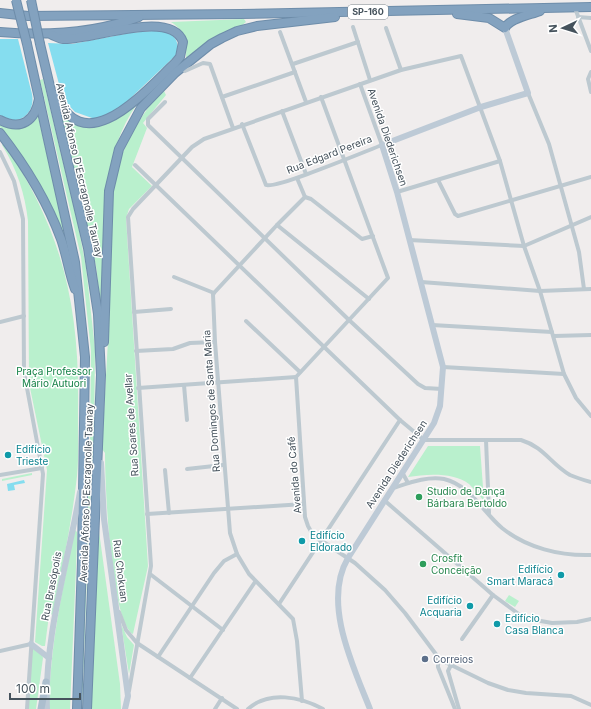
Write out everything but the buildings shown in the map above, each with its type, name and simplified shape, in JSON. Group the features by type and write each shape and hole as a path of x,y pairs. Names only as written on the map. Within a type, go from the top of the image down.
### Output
{"highway":[{"name":"Avenida Afonso D'Escragnolle Taunay","path":"16,0 40,96 70,235 80,303 85,370 84,469 77,709"},
{"name":"Avenida Afonso D'Escragnolle Taunay","path":"31,0 82,221 92,272 100,351 100,403 87,709"},
{"name":"SP-160","path":"0,14 28,16 146,15 591,7"},
{"path":"436,10 489,18 505,28 509,22 514,19 547,8"},
{"path":"100,403 104,347 109,191 119,149 126,133 142,108 161,86 195,56 211,44 237,31 265,24 344,16 354,12"},
{"path":"0,32 52,34 120,23 146,15"},
{"path":"46,70 64,109 72,117 92,124 114,117 130,104 175,63 180,57 183,49 181,36 178,32 165,27 141,27 89,37 69,39 62,39 52,34"},
{"path":"0,120 11,125 22,124 32,116 40,96"},
{"path":"0,133 20,160 48,209 65,250 80,303"}],"main road":[{"path":"41,709 46,682"}],"street":[{"path":"575,8 591,51"},
{"path":"578,17 591,18"},
{"path":"353,28 370,80"},
{"path":"386,28 401,70"},
{"path":"505,28 528,93 544,130 580,256 584,289"},
{"path":"280,32 306,102"},
{"path":"293,64 358,42"},
{"name":"Rua Soares de Avellar","path":"125,709 150,574 128,217 133,209 182,158 204,138 401,70 461,56 481,107"},
{"path":"185,71 201,64 209,63 233,128"},
{"path":"222,97 295,72"},
{"path":"591,72 588,79 591,92"},
{"name":"Avenida Diederichsen","path":"360,84 382,144 421,282 443,367 443,389 440,406 434,423 384,500 342,570 338,589 342,631 370,709"},
{"name":"Rua Edgard Pereira","path":"242,124 266,185 273,186 481,107 528,93"},
{"path":"138,388 296,377 388,278 321,97"},
{"path":"165,102 158,108 147,123 349,320 421,387 443,389"},
{"path":"481,107 500,161 524,246 540,291 564,374 573,393 591,416"},
{"path":"282,110 306,174"},
{"path":"0,152 14,181 23,219 25,382 42,468 27,709"},
{"path":"396,192 500,161"},
{"path":"135,165 400,420 424,440 516,440 531,443 542,450 568,474 591,482"},
{"path":"438,180 455,214 458,216 591,177"},
{"path":"297,178 305,197 311,199 362,239 373,236"},
{"path":"174,277 214,293 305,197"},
{"path":"409,240 524,246 571,225 591,218"},
{"path":"277,225 369,299"},
{"path":"421,282 540,291 591,289"},
{"name":"Rua Domingos de Santa Maria","path":"214,293 215,342 230,533 237,554 255,582 292,617 295,626 302,701"},
{"path":"134,312 171,309"},
{"path":"0,322 24,316"},
{"path":"246,321 300,372"},
{"path":"432,324 553,334 591,335"},
{"path":"136,351 173,349 190,343 215,342"},
{"path":"443,367 564,374"},
{"name":"Avenida do Café","path":"296,377 304,504 308,526 313,535 348,558 367,573 398,604 438,657 451,665 488,683 508,690 526,693 571,696 591,705"},
{"path":"184,385 187,420"},
{"path":"279,604 400,420"},
{"path":"486,440 489,514"},
{"name":"Rua Chokuan","path":"98,448 101,461 104,519 128,696"},
{"path":"187,468 224,465"},
{"path":"0,475 42,468"},
{"name":"Rua Brasópolis","path":"47,709 46,682 56,611 84,469"},
{"path":"165,470 169,513"},
{"path":"402,472 408,483"},
{"path":"391,489 408,483 430,479 444,479 464,489 502,528 534,546 566,554 591,555"},
{"path":"384,500 493,596 514,612 530,620 567,623 591,619"},
{"path":"147,514 304,504"},
{"path":"158,657 219,566 237,554"},
{"path":"150,574 191,607 223,630"},
{"path":"190,678 255,582"},
{"path":"113,592 126,630 137,643 237,709"},
{"path":"462,640 493,596"},
{"path":"0,651 31,644"},
{"path":"31,644 49,658"},
{"path":"438,657 438,667 454,709"},
{"path":"451,665 448,672 460,709"},
{"path":"248,709 258,702 285,697 302,701 323,709"},
{"path":"215,709 222,698"}],"green space":[{"path":"244,19 246,22 240,27 214,37 186,58 186,42 183,33 171,22"},
{"path":"43,79 78,225 86,267 95,349 94,438 89,520 82,709 78,709 90,445 91,351 81,257 40,80"},
{"path":"163,89 166,95 143,123 147,128 132,167 152,186 129,209 126,218 148,566 133,634 125,623 114,578 110,549 105,453 102,449 109,322 110,208 115,175 126,145 142,116"},
{"path":"137,104 121,132 111,163 107,184 102,314 96,266 71,156 59,113 74,123 83,126 91,126 99,125 115,119"},
{"path":"37,112 69,252 13,145 0,127 0,123 14,127"},
{"name":"Praça Professor Mário Autuori","path":"4,143 41,208 54,239 64,271 76,338 78,374 77,476 66,545 53,614 49,615 45,646 35,642 47,470 29,383 28,221 20,182 2,145"},
{"path":"428,446 480,446 484,501 469,484 455,477 423,475 408,477"},
{"path":"32,473 32,475 2,481 2,479"},
{"path":"98,524 120,684 121,709 90,709"},
{"path":"75,530 77,532 77,544 70,709 49,709 54,641 61,597"},
{"path":"509,595 519,601 515,607 505,601"},
{"path":"121,624 127,637 134,645 129,674"},
{"path":"32,648 42,655 43,658 36,709 28,709"}],"water":[{"path":"163,30 176,39 178,46 176,55 118,110 101,118 92,118 75,112 63,99 48,43 72,44 130,33"},
{"path":"0,39 18,39 32,94 31,108 24,117 19,119 6,119 0,115"},
{"path":"24,480 25,483 14,485 15,490 8,491 7,484"}],"place":[{"name":"Edifício Trieste","path":"8,455"},
{"name":"Studio de Dança Bárbara Bertoldo","path":"419,497"},
{"name":"Edifício Eldorado","path":"302,541"},
{"name":"Crosfit Conceição","path":"423,564"},
{"name":"Edifício Smart Maracá","path":"561,575"},
{"name":"Edifício Acquaria","path":"470,606"},
{"name":"Edifício Casa Blanca","path":"497,624"},
{"name":"Correios","path":"425,659"}]}
